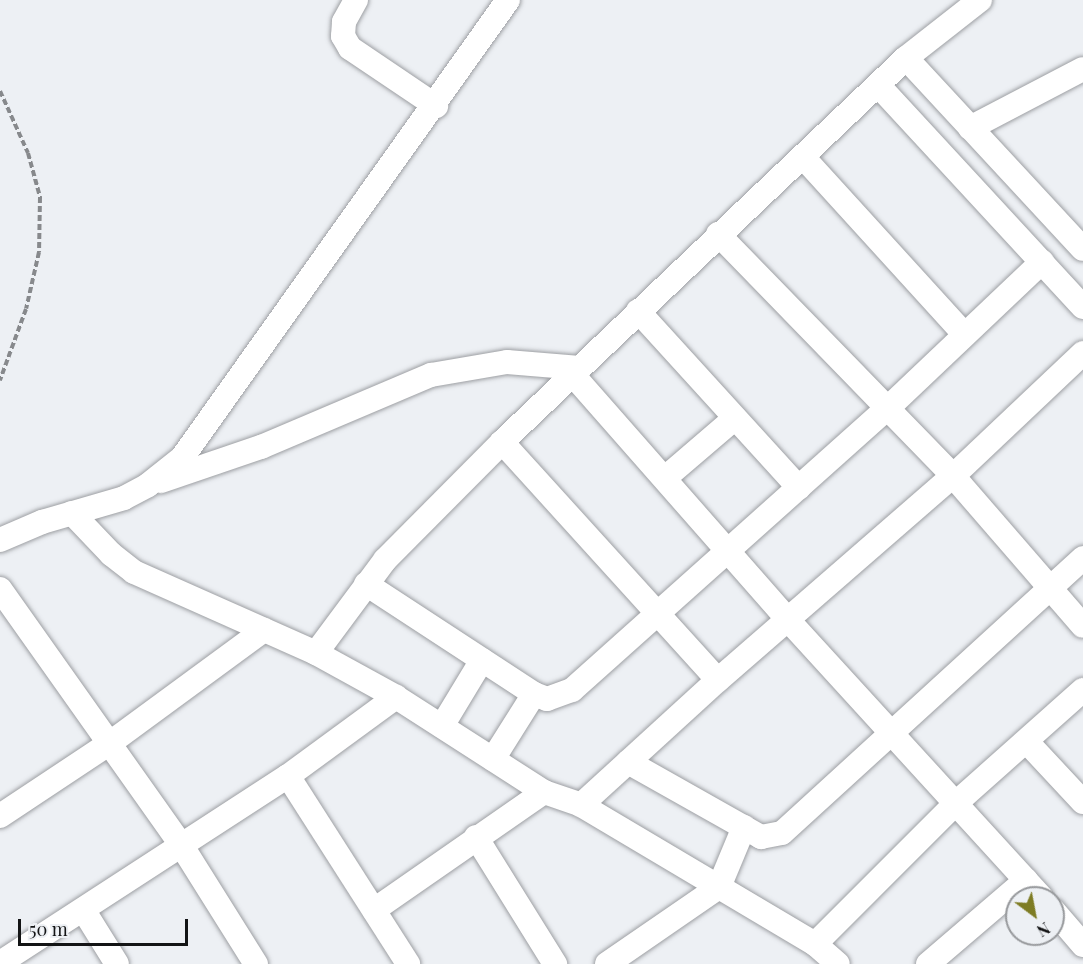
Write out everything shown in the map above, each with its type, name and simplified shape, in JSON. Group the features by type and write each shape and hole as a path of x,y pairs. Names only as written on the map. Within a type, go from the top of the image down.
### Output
{"street":[{"path":"356,0 344,22 344,36 351,48 435,106"},
{"path":"148,486 182,458 435,106 508,0"},
{"path":"316,653 366,584 502,442 718,234 906,58 977,0"},
{"path":"906,58 1083,249"},
{"path":"970,128 1082,70"},
{"path":"878,85 1083,307"},
{"path":"802,157 964,333"},
{"path":"718,234 889,407 953,476 1083,626"},
{"path":"366,584 534,694 547,699 572,690 889,407 964,333 1042,262"},
{"path":"638,311 799,488"},
{"path":"581,806 718,680 789,621 953,476 1083,353"},
{"path":"0,540 72,513 124,498 148,486 261,447 431,375 507,362 577,371 665,478 789,621 1031,886"},
{"path":"665,478 735,418"},
{"path":"502,442 718,680"},
{"path":"72,513 134,572 316,653 396,697 544,792 581,806 815,944 837,964"},
{"path":"628,762 761,837 782,833 1083,558"},
{"path":"0,590 180,843 256,964"},
{"path":"0,816 110,743 264,630"},
{"path":"442,726 482,660"},
{"path":"815,944 956,803 1083,690"},
{"path":"493,759 534,694"},
{"path":"0,963 84,911 180,843 288,776 396,697"},
{"path":"1027,741 1083,802"},
{"path":"288,776 408,964"},
{"path":"374,910 476,837 544,792"},
{"path":"607,964 719,887 744,827"},
{"path":"476,837 555,964"},
{"path":"940,961 1026,880"},
{"path":"84,911 117,964"},
{"path":"1065,924 1083,945"}],"path":[{"path":"0,91 28,153 40,197 39,252 26,309 0,380"}]}
